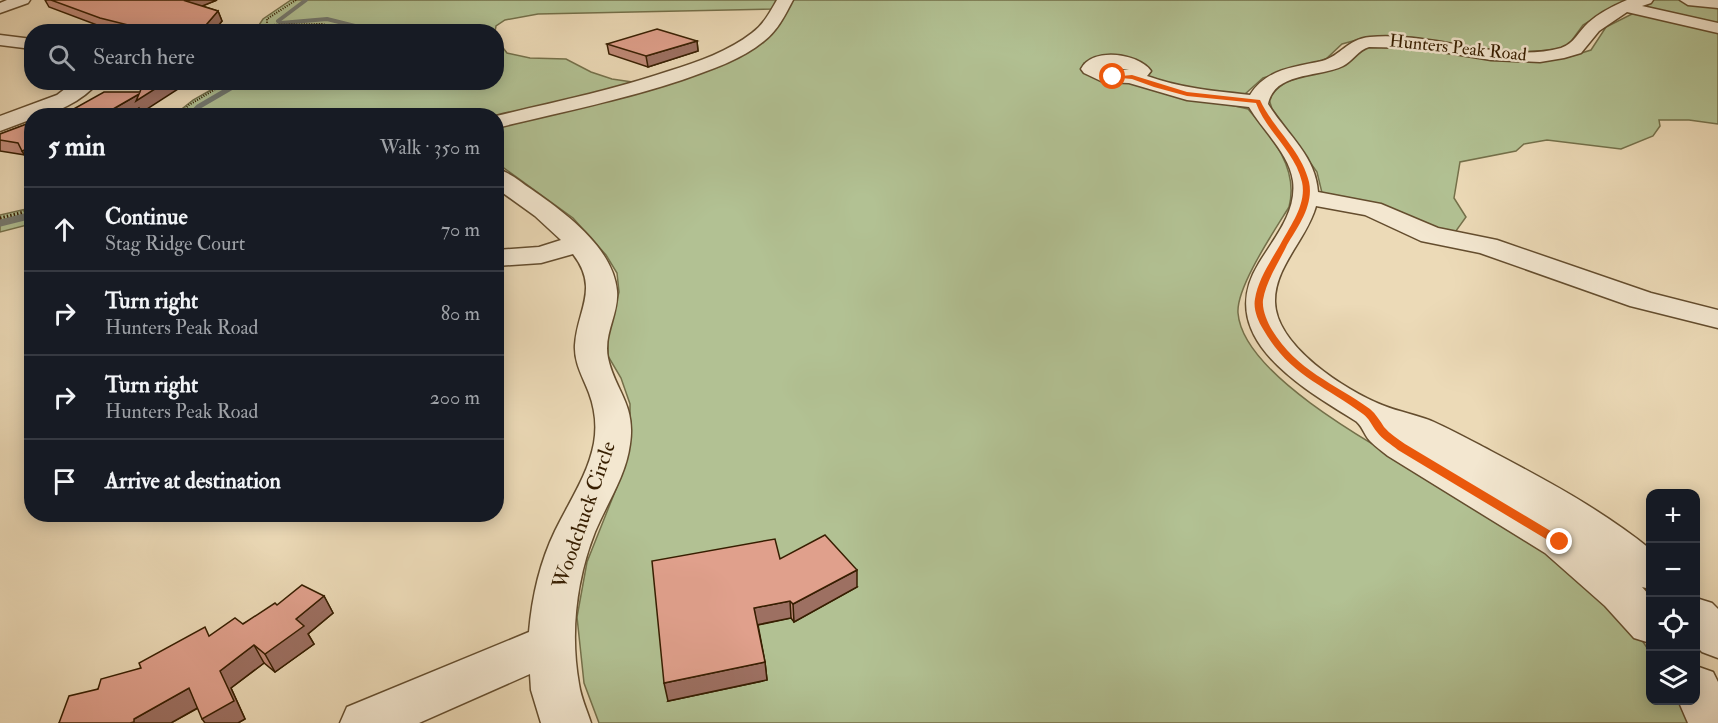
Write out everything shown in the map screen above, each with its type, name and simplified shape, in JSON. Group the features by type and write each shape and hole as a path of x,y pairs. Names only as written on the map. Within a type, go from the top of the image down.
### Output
{"street":[{"path":"0,8 22,0"},
{"path":"504,120 644,86 701,67 730,54 758,37 772,23 785,0"},
{"name":"Hunters Peak Road","path":"1258,102 1261,90 1267,84 1285,76 1334,63 1356,44 1391,40 1503,55 1551,55 1576,49 1595,25 1645,0"},
{"path":"1688,0 1718,3"},
{"path":"1624,9 1718,28"},
{"path":"0,40 24,43"},
{"path":"1132,77 1187,94 1258,102 1263,114 1301,168 1306,197 1296,225 1261,288 1259,301 1262,320 1276,343 1295,364 1326,387 1369,413 1382,432 1401,447 1507,492 1560,542 1646,605"},
{"path":"40,108 63,99 76,90"},
{"path":"0,124 24,114"},
{"name":"Woodchuck Circle","path":"504,182 550,216 579,244 595,266 602,287 600,309 590,348 592,363 608,397 611,411 612,445 562,568 555,602 552,643 554,681 566,723"},
{"path":"1306,197 1372,209 1431,235 1487,246 1641,300 1718,318"},
{"path":"504,257 541,255 579,244"},
{"path":"1700,621 1718,639"},
{"path":"365,723 552,643"},
{"path":"1700,697 1713,723"}],"path":[{"path":"267,24 267,19 296,0"},
{"path":"186,108 214,90"},
{"path":"0,218 24,212"}],"green space":[{"path":"291,0 778,0 774,9 538,14 505,20 499,24 260,24 263,19"},
{"path":"793,0 1718,0 1718,124 1689,120 1659,120 1660,126 1653,136 1621,149 1547,140 1524,144 1516,151 1460,162 1454,198 1466,217 1456,231 1449,234 1322,193 1317,172 1272,109 1269,99 1275,91 1283,84 1302,76 1343,65 1366,48 1378,44 1546,60 1565,58 1591,50 1606,27 1634,13 1615,5 1583,25 1567,47 1543,51 1466,50 1364,38 1342,44 1326,59 1263,78 1245,94 1238,95 1182,89 1148,76 1151,72 1146,67 1130,62 1109,60 1091,62 1084,63 1082,68 1127,81 1248,109 1281,154 1287,166 1291,193 1289,207 1250,274 1239,302 1238,313 1248,342 1272,371 1306,400 1347,428 1496,516 1569,566 1634,631 1646,646 1646,705 1682,705 1689,723 599,723 584,683 577,617 587,562 622,474 630,432 630,404 621,378 608,356 608,337 619,292 617,273 606,255 573,218 504,168 504,125 646,88 772,33 780,24"},
{"path":"504,49 507,53 530,58 566,59 591,72 612,79 639,83 504,114 504,108 183,108 211,90 504,90"},
{"path":"24,210 24,226 0,232 0,215"}],"building":[{"path":"51,0 190,0 186,1 218,11 207,24 124,24"},
{"path":"657,29 697,41 646,56 607,44"},
{"path":"141,90 153,90 136,101 139,94 115,108 75,108 104,92 140,92"},
{"path":"24,125 24,150 22,151 18,143 0,140 0,134"},
{"path":"825,535 857,570 793,604 790,601 754,608 765,662 664,683 652,561 775,539 780,559"},
{"path":"302,585 324,596 296,619 304,626 265,654 254,645 220,671 234,701 202,719 189,688 134,719 134,722 59,723 69,696 98,689 101,679 141,668 139,663 205,627 209,636 235,618 243,624 275,603 277,605"}],"waterway":[{"path":"306,0 278,21 281,23 327,19 347,24"},
{"path":"197,108 227,90"},
{"path":"0,223 24,217"}],"route":[{"path":"1113,77 1132,77 1187,94 1258,102 1263,114 1293,154 1305,181 1306,197 1302,212 1261,288 1259,301 1262,320 1276,343 1295,364 1326,387 1369,413 1382,432 1401,447 1560,542"}]}
